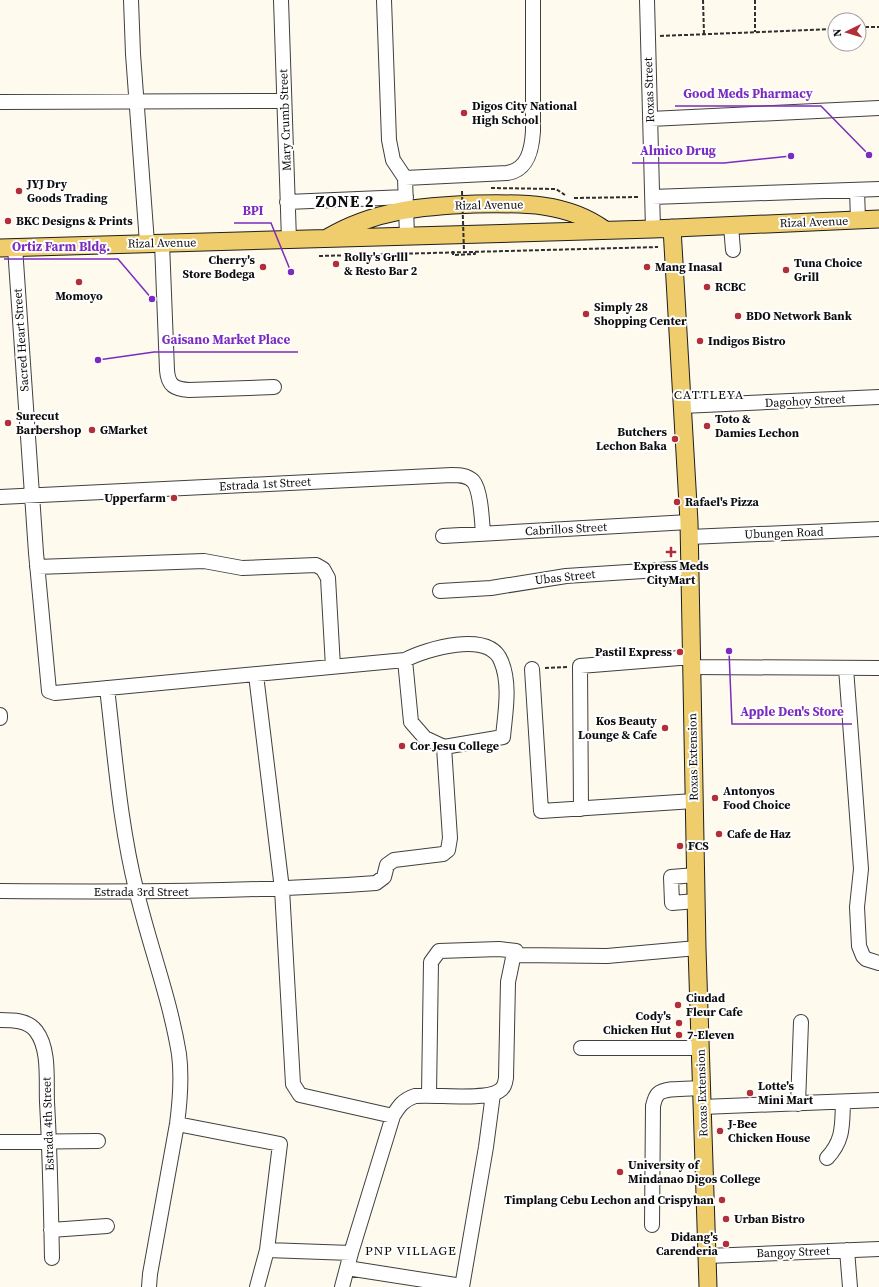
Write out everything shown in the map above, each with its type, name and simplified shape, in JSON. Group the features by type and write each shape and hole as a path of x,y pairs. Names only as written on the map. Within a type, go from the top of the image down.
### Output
{"main road":[{"name":"Rizal Avenue","path":"325,239 355,223 406,203 432,206 506,204 543,205 578,214 594,222 605,230"},
{"name":"Rizal Avenue","path":"8,248 653,229 879,220"},
{"name":"Roxas Extension","path":"672,228 689,529 697,948 708,1287"}],"street":[{"path":"131,0 136,101 155,243 167,370 170,383 178,389 189,390 274,387"},
{"name":"Mary Crumb Street","path":"281,0 288,240"},
{"path":"384,0 388,140 393,160 405,178 408,236"},
{"path":"405,178 507,173 516,170 526,161 530,152 534,131 532,0"},
{"name":"Roxas Street","path":"647,0 653,229"},
{"path":"0,102 284,101"},
{"path":"650,119 879,108"},
{"path":"652,197 879,189"},
{"path":"857,190 858,220"},
{"path":"287,202 406,203"},
{"path":"731,226 733,250"},
{"name":"Sacred Heart Street","path":"8,248 49,691 55,693 107,688"},
{"name":"Dagohoy Street","path":"682,406 879,397"},
{"name":"Estrada 1st Street","path":"0,497 452,475 465,476 473,481 477,490 483,534"},
{"name":"Ubungen Road","path":"689,529 879,529"},
{"name":"Cabrillos Street","path":"443,536 689,529"},
{"path":"37,567 204,561 242,568 316,565 323,569 328,578 333,666"},
{"name":"Ubas Street","path":"440,591 485,588 552,577 690,568"},
{"path":"149,1287 150,1274 177,1124 180,1100 179,1056 164,989 137,892 117,776 107,688 257,679 333,666 405,660 420,652 437,648 472,644 490,648 501,660 506,698 503,737 444,747 425,738 411,722 405,660"},
{"path":"581,809 580,666 692,662 879,668"},
{"path":"846,668 861,869 856,907 859,946 863,956 866,959 879,963"},
{"path":"532,669 541,811 694,801"},
{"path":"257,679 282,889 292,1077 294,1088 300,1095 393,1116"},
{"name":"Estrada 3rd Street","path":"0,891 137,892 282,889 376,883 384,877 389,862 394,860 438,855 448,850 450,838 444,747"},
{"path":"696,875 671,877 672,903 696,902"},
{"path":"342,1287 393,1116 398,1106 405,1100 415,1096 428,1094 475,1096 493,1094 501,1090 506,1078 508,976 512,960 518,955 600,956 697,948"},
{"path":"428,1094 431,962 439,951 499,949 516,951 518,955"},
{"name":"Estrada 4th Street","path":"0,1020 28,1024 37,1032 42,1041 45,1056 49,1142 52,1258"},
{"path":"798,1104 801,1022"},
{"path":"581,1048 700,1048"},
{"path":"652,1225 653,1106 655,1099 658,1094 667,1090 702,1088"},
{"path":"347,1268 462,1287 486,1147 493,1094"},
{"path":"702,1107 879,1100"},
{"path":"827,1158 837,1148 842,1128 843,1102"},
{"path":"177,1124 280,1144 266,1250 257,1287"},
{"path":"0,1142 98,1141"},
{"path":"51,1230 107,1226"},
{"name":"Bangoy Street","path":"707,1256 879,1249"},
{"path":"266,1250 351,1253"},
{"path":"846,1250 850,1287"}],"path":[{"path":"703,0 704,34"},
{"path":"755,0 756,32"},
{"path":"867,28 879,27"},
{"path":"648,36 827,28"},
{"path":"485,187 556,189 569,198 652,197"},
{"path":"462,190 464,251"},
{"path":"319,256 658,246 658,254 674,253"},
{"path":"453,251 453,255 475,254 474,251"},
{"path":"532,669 580,666"}],"place":[{"name":"Digos City National High School","path":"464,113"},
{"name":"Good Meds Pharmacy","path":"869,155"},
{"name":"Almico Drug","path":"791,156"},
{"name":"JYJ Dry Goods Trading","path":"19,191"},
{"name":"BKC Designs & Prints","path":"8,221"},
{"name":"Rolly's Grlll & Resto Bar 2","path":"336,264"},
{"name":"Cherry's Store Bodega","path":"263,267"},
{"name":"Mang Inasal","path":"647,267"},
{"name":"Tuna Choice Grill","path":"786,270"},
{"name":"BPI","path":"291,272"},
{"name":"Momoyo","path":"79,282"},
{"name":"RCBC","path":"707,287"},
{"name":"Ortiz Farm Bldg.","path":"152,299"},
{"name":"Simply 28 Shopping Center","path":"586,314"},
{"name":"BDO Network Bank","path":"738,316"},
{"name":"Indigos Bistro","path":"700,341"},
{"name":"Gaisano Market Place","path":"98,360"},
{"name":"Surecut Barbershop","path":"8,423"},
{"name":"Toto & Damies Lechon","path":"707,426"},
{"name":"GMarket","path":"92,430"},
{"name":"Butchers Lechon Baka","path":"675,439"},
{"name":"Upperfarm","path":"174,498"},
{"name":"Rafael's Pizza","path":"677,502"},
{"name":"Express Meds CityMart","path":"671,552"},
{"name":"Apple Den's Store","path":"729,651"},
{"name":"Pastil Express","path":"680,652"},
{"name":"Kos Beauty Lounge & Cafe","path":"665,728"},
{"name":"Cor Jesu College","path":"402,746"},
{"name":"Antonyos Food Choice","path":"715,798"},
{"name":"Cafe de Haz","path":"719,834"},
{"name":"FCS","path":"680,846"},
{"name":"Ciudad Fleur Cafe","path":"678,1005"},
{"name":"Cody's Chicken Hut","path":"679,1023"},
{"name":"7-Eleven","path":"679,1035"},
{"name":"Lotte's Mini Mart","path":"750,1093"},
{"name":"J-Bee Chicken House","path":"720,1131"},
{"name":"University of Mindanao Digos College","path":"620,1172"},
{"name":"Timplang Cebu Lechon and Crispyhan","path":"722,1200"},
{"name":"Urban Bistro","path":"726,1219"},
{"name":"Didang's Carenderia","path":"726,1244"}],"district":[{"name":"ZONE 2","path":"345,201"},
{"name":"CATTLEYA","path":"709,394"},
{"name":"PNP VILLAGE","path":"411,1250"}]}
